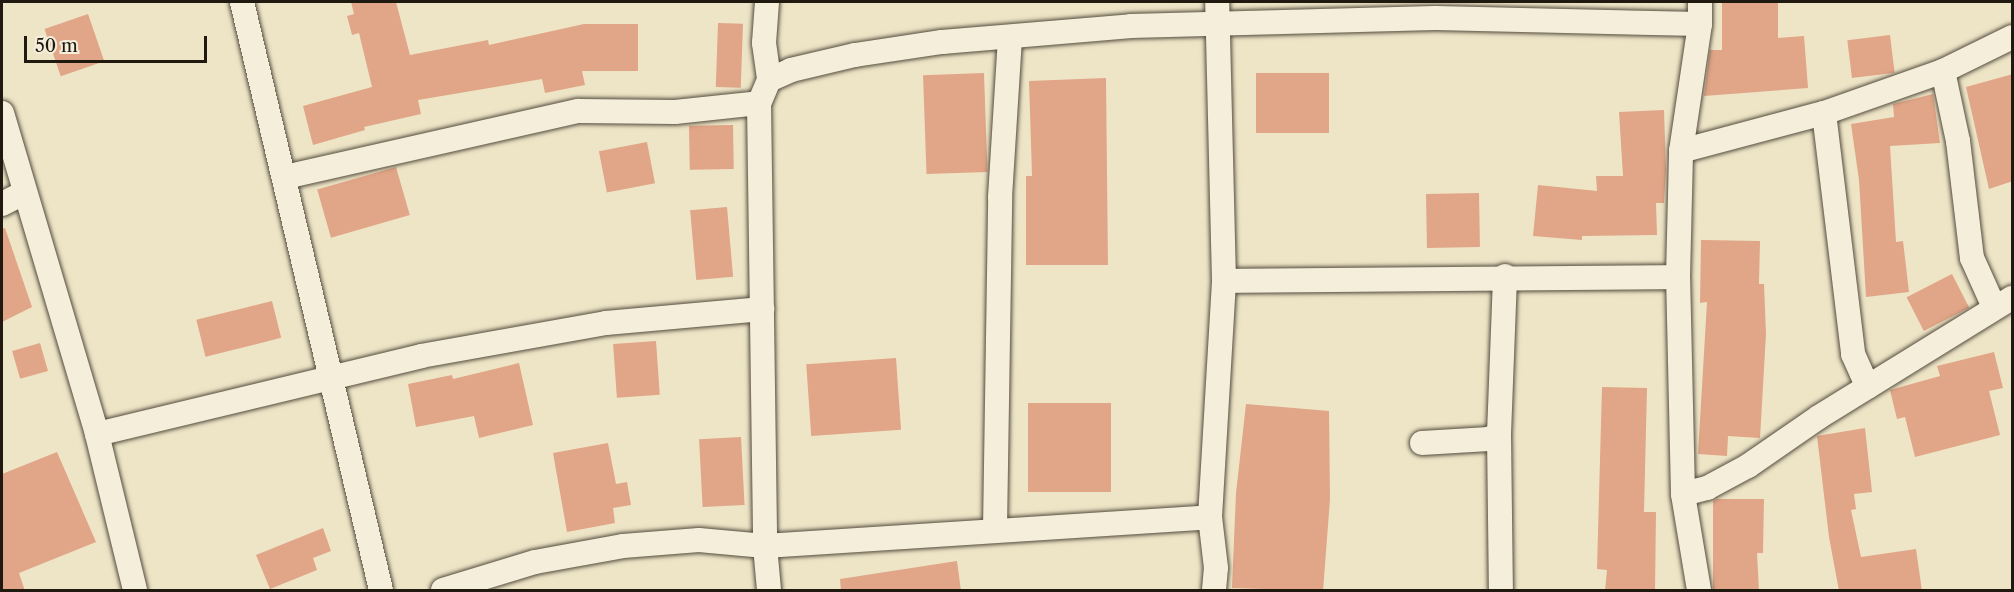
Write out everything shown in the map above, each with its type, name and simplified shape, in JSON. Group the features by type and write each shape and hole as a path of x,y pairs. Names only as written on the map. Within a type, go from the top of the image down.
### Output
{"street":[{"path":"242,2 381,591"},
{"path":"766,2 769,80 759,103 765,546 769,591"},
{"path":"769,80 792,70 855,55 1131,26 1218,12 1435,10 1700,13 1681,151 1678,277 1683,494 1699,591"},
{"path":"1214,591 1216,568 1210,517 1224,281 1218,12"},
{"path":"995,529 1000,197 1010,37"},
{"path":"1681,151 1824,113 1943,71 2013,37"},
{"path":"1683,494 1707,488 1748,466 1868,387 2007,307 1970,248 1958,141 1943,71"},
{"path":"285,177 579,111 675,112 759,103"},
{"path":"2,113 97,434 135,591"},
{"path":"1824,113 1853,354 1868,387"},
{"path":"2,204 24,193"},
{"path":"1224,281 1505,276 1678,277"},
{"path":"1501,591 1499,434 1505,276"},
{"path":"97,434 329,376 606,323 762,309"},
{"path":"1422,443 1489,439 1499,434"},
{"path":"443,591 535,562 623,546 699,540 765,546 995,529 1210,517"}],"building":[{"path":"351,2 396,2 410,55 488,40 489,45 584,24 638,24 638,71 582,71 585,85 545,93 542,79 418,100 421,114 364,127 365,130 313,145 303,106 372,87 359,33 352,35 347,16 354,14"},
{"path":"1722,2 1778,2 1778,38 1804,36 1808,88 1704,96 1710,50 1722,50"},
{"path":"88,14 104,61 61,76 45,29"},
{"path":"718,23 743,24 741,88 716,87"},
{"path":"1890,35 1895,73 1852,78 1847,40"},
{"path":"984,73 987,172 926,174 923,75"},
{"path":"1256,73 1329,73 1329,133 1256,133"},
{"path":"2013,74 2013,181 1989,189 1966,87"},
{"path":"1106,78 1108,265 1026,265 1026,176 1032,176 1029,81"},
{"path":"1933,94 1940,143 1890,146 1896,242 1903,241 1909,292 1866,297 1859,180 1851,124 1894,117 1893,104"},
{"path":"1664,110 1666,170 1664,203 1656,203 1657,235 1582,236 1582,240 1533,236 1538,185 1597,191 1596,176 1623,176 1619,112"},
{"path":"733,125 734,169 690,170 689,126"},
{"path":"647,142 655,183 607,193 599,151"},
{"path":"396,167 410,215 331,238 317,190"},
{"path":"1479,193 1480,247 1427,248 1426,194"},
{"path":"727,207 733,277 696,280 690,210"},
{"path":"5,228 32,307 2,322 2,229"},
{"path":"1701,240 1760,241 1759,284 1764,284 1766,334 1760,438 1728,436 1727,456 1698,454 1707,302 1700,303"},
{"path":"1952,274 1969,308 1924,331 1907,297"},
{"path":"272,301 281,338 206,357 196,320"},
{"path":"656,341 660,395 617,398 613,344"},
{"path":"40,343 48,371 20,379 12,351"},
{"path":"1994,352 2003,388 1989,391 2000,435 1915,457 1905,417 1897,419 1890,390 1940,376 1937,366"},
{"path":"896,358 901,430 811,436 806,364"},
{"path":"519,363 533,425 479,438 474,416 416,427 408,384 452,375 453,379"},
{"path":"1602,387 1647,388 1644,512 1656,512 1655,591 1605,591 1607,570 1597,569"},
{"path":"1028,403 1111,403 1111,492 1028,492"},
{"path":"1246,404 1329,411 1330,499 1323,591 1232,588 1236,493"},
{"path":"1865,428 1872,492 1854,494 1856,509 1851,510 1861,557 1916,549 1922,591 1839,591 1829,537 1817,436"},
{"path":"741,437 745,505 703,507 699,439"},
{"path":"608,443 616,484 627,482 631,505 613,508 615,523 567,532 553,453"},
{"path":"57,452 96,542 19,573 25,591 2,591 2,474"},
{"path":"1717,499 1764,499 1763,553 1757,553 1759,591 1713,591 1713,501"},
{"path":"323,528 331,551 313,558 317,570 270,589 256,555"},
{"path":"957,561 961,591 841,591 840,579"}]}
